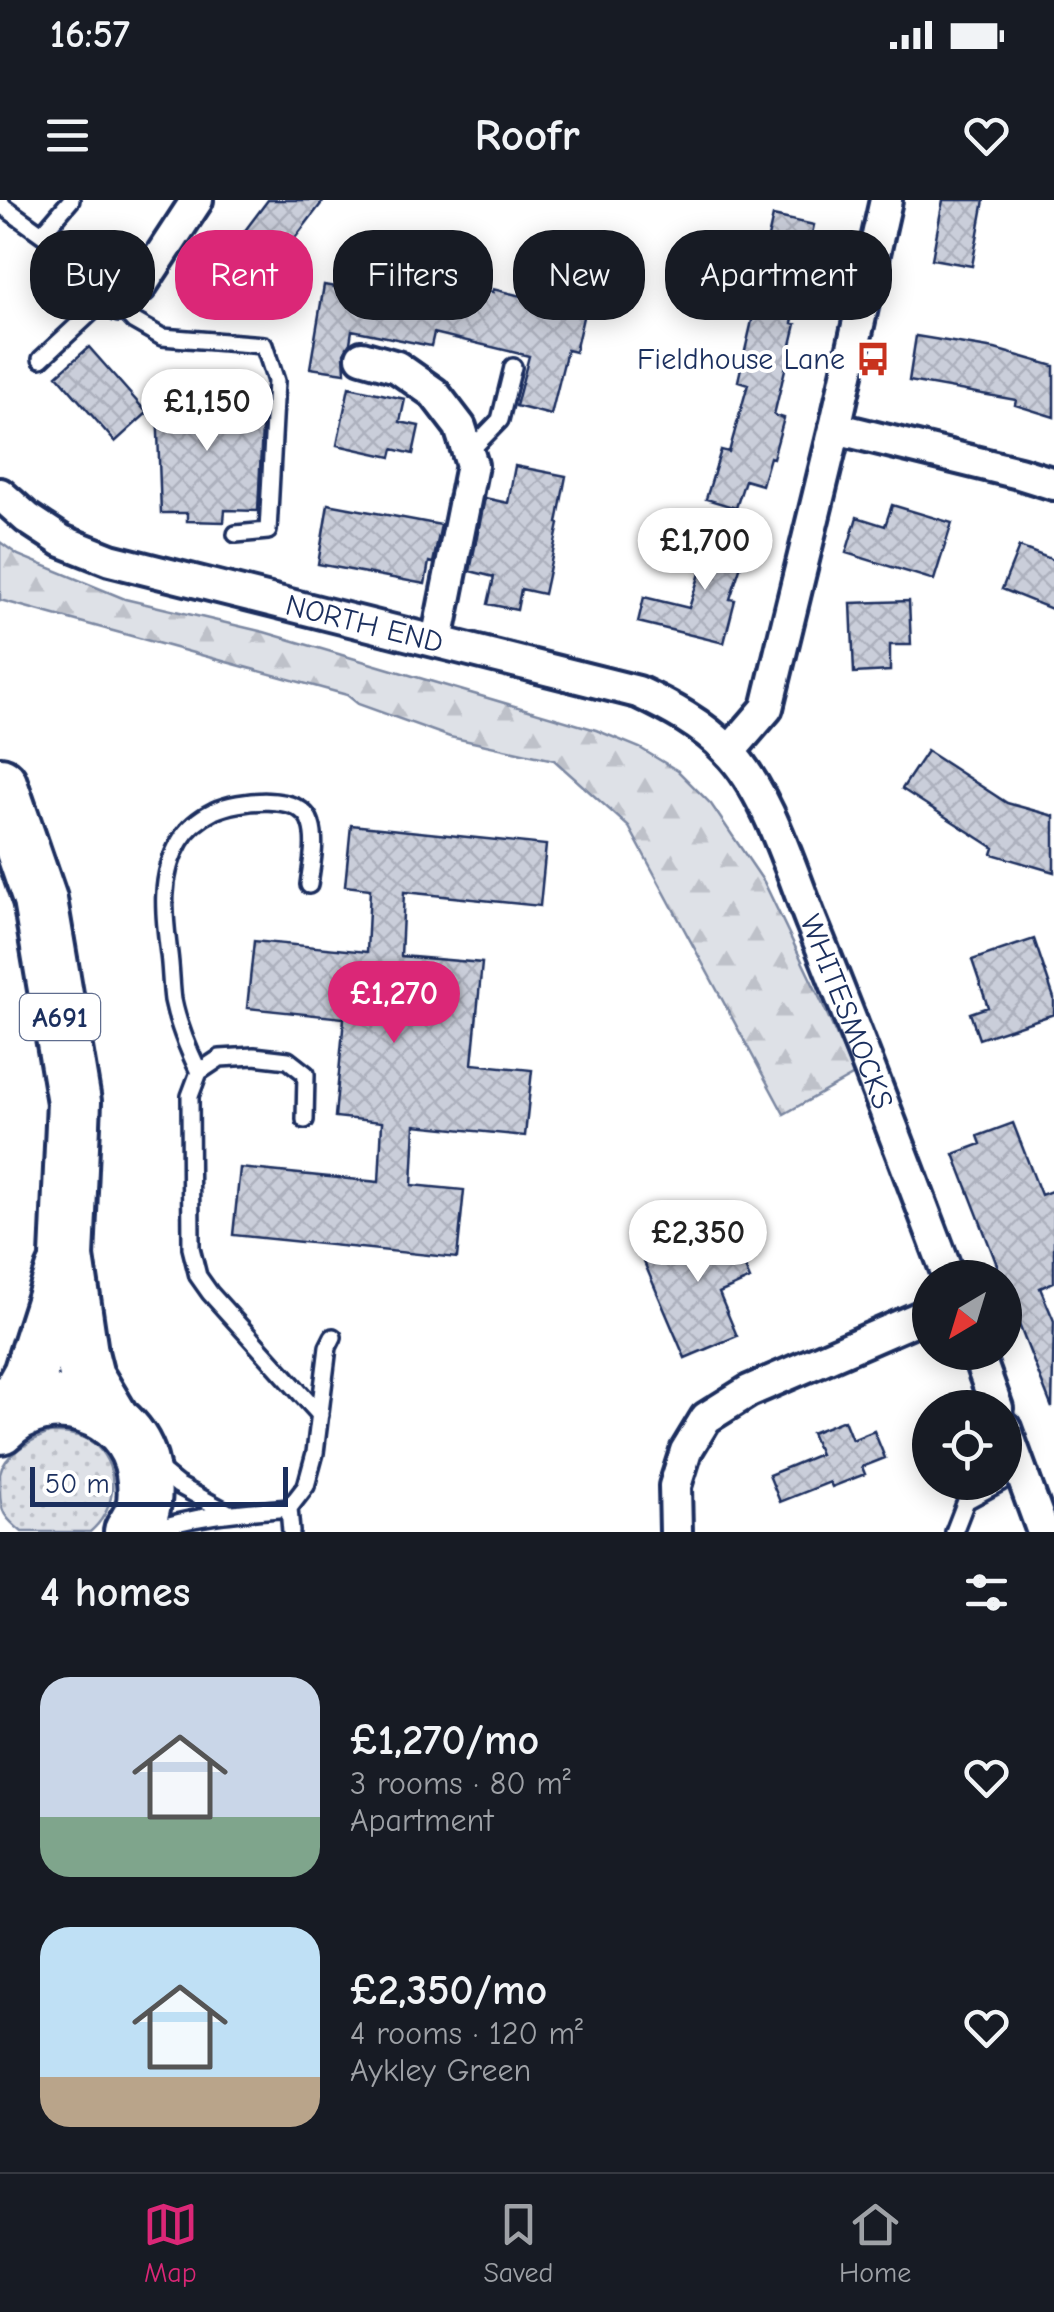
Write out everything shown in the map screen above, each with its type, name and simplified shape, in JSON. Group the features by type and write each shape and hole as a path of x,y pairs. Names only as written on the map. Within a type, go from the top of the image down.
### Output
{"highway":[{"name":"A691","path":"0,784 40,900 74,1102 68,1257 81,1353 87,1377 122,1430"},
{"name":"A691","path":"2,1425 30,1374 68,1257"},
{"path":"2,1425 13,1415 47,1402 82,1404 122,1430 142,1462 146,1489 142,1512 131,1532"}],"street":[{"path":"155,263 196,200"},
{"path":"729,752 767,708 886,200"},
{"path":"362,357 397,367 434,393 460,427 472,465 437,641"},
{"path":"835,428 1054,484"},
{"name":"NORTH END","path":"0,494 62,541 110,560 638,692 701,727 729,752"},
{"name":"WHITESMOCKS","path":"729,752 754,787 776,832 942,1260"},
{"path":"676,1532 675,1486 686,1451 706,1418 749,1391 912,1321"},
{"path":"1022,1498 1044,1532"}],"lane":[{"path":"45,230 71,200"},
{"path":"0,202 36,230"},
{"path":"41,359 90,320"},
{"path":"133,320 162,337 264,344 276,381 268,531 236,534"},
{"path":"468,454 500,420 513,367"},
{"path":"199,1072 172,996 164,896 168,870 179,843 192,824 228,806 276,802 298,807 311,822 309,886"},
{"path":"304,1120 306,1074 288,1060 220,1058 199,1072 190,1096 191,1248 198,1276 320,1415"},
{"path":"291,1532 289,1508 306,1486 315,1454 328,1348 333,1337"},
{"path":"122,1430 178,1486 230,1513"},
{"path":"954,1532 968,1500"},
{"path":"148,1532 175,1522 289,1508"}],"green space":[{"path":"0,542 18,555 125,599 264,632 596,730 640,748 678,771 711,804 764,882 854,1075 784,1114 629,827 554,760 450,737 358,704 347,695 0,600"},
{"path":"49,1433 84,1438 107,1461 112,1494 104,1515 90,1532 22,1532 2,1510 0,1474 7,1460"}],"building":[{"path":"268,200 324,200 301,230 245,230"},
{"path":"943,200 984,200 972,266 932,259"},
{"path":"773,216 814,225 813,230 770,230"},
{"path":"324,285 333,287 333,320 493,320 493,289 513,294 513,320 582,320 575,352 567,350 551,415 516,406 529,356 434,333 431,346 352,330 344,353 345,373 310,368"},
{"path":"752,320 793,320 796,324 774,415 784,418 773,458 770,457 762,485 745,480 736,508 706,499 721,450 729,452 748,384 738,381"},
{"path":"916,336 995,349 1054,366 1054,417 1015,405 1016,400 909,381"},
{"path":"89,347 147,413 115,442 57,375"},
{"path":"156,379 201,385 199,400 263,406 258,511 225,510 224,522 187,521 187,513 161,513"},
{"path":"349,387 405,399 400,422 419,426 413,454 393,449 391,457 337,445"},
{"path":"515,466 566,476 544,594 521,589 517,610 488,604 494,577 470,571 485,498 508,503"},
{"path":"328,504 441,525 425,584 318,564"},
{"path":"892,505 952,523 934,580 846,553 857,517 885,526"},
{"path":"715,526 750,537 730,599 735,600 724,643 638,622 644,597 689,608"},
{"path":"1019,547 1054,560 1054,610 1002,589"},
{"path":"909,601 911,645 890,645 890,671 854,673 851,603"},
{"path":"927,751 1007,803 1054,816 1054,872 992,854 994,848 902,789"},
{"path":"351,825 546,845 540,906 404,892 401,956 482,963 472,1064 532,1070 525,1136 415,1125 412,1185 464,1190 457,1258 233,1235 240,1168 379,1182 382,1122 335,1117 344,1018 247,1008 254,941 367,952 370,889 345,886"},
{"path":"1034,939 1054,998 1054,1014 979,1039 970,1013 988,1007 972,960"},
{"path":"1013,1123 1041,1195 1054,1190 1054,1282 1040,1288 1054,1321 1052,1408 1022,1332 1022,1260 995,1260 954,1154 981,1144 978,1136"},
{"path":"725,1220 750,1279 719,1293 737,1336 685,1358 641,1255"},
{"path":"844,1420 852,1440 874,1431 885,1458 862,1467 865,1474 832,1487 830,1482 780,1502 769,1475 820,1454 811,1433"}],"place":[{"name":"Fieldhouse Lane","path":"873,359"}]}
